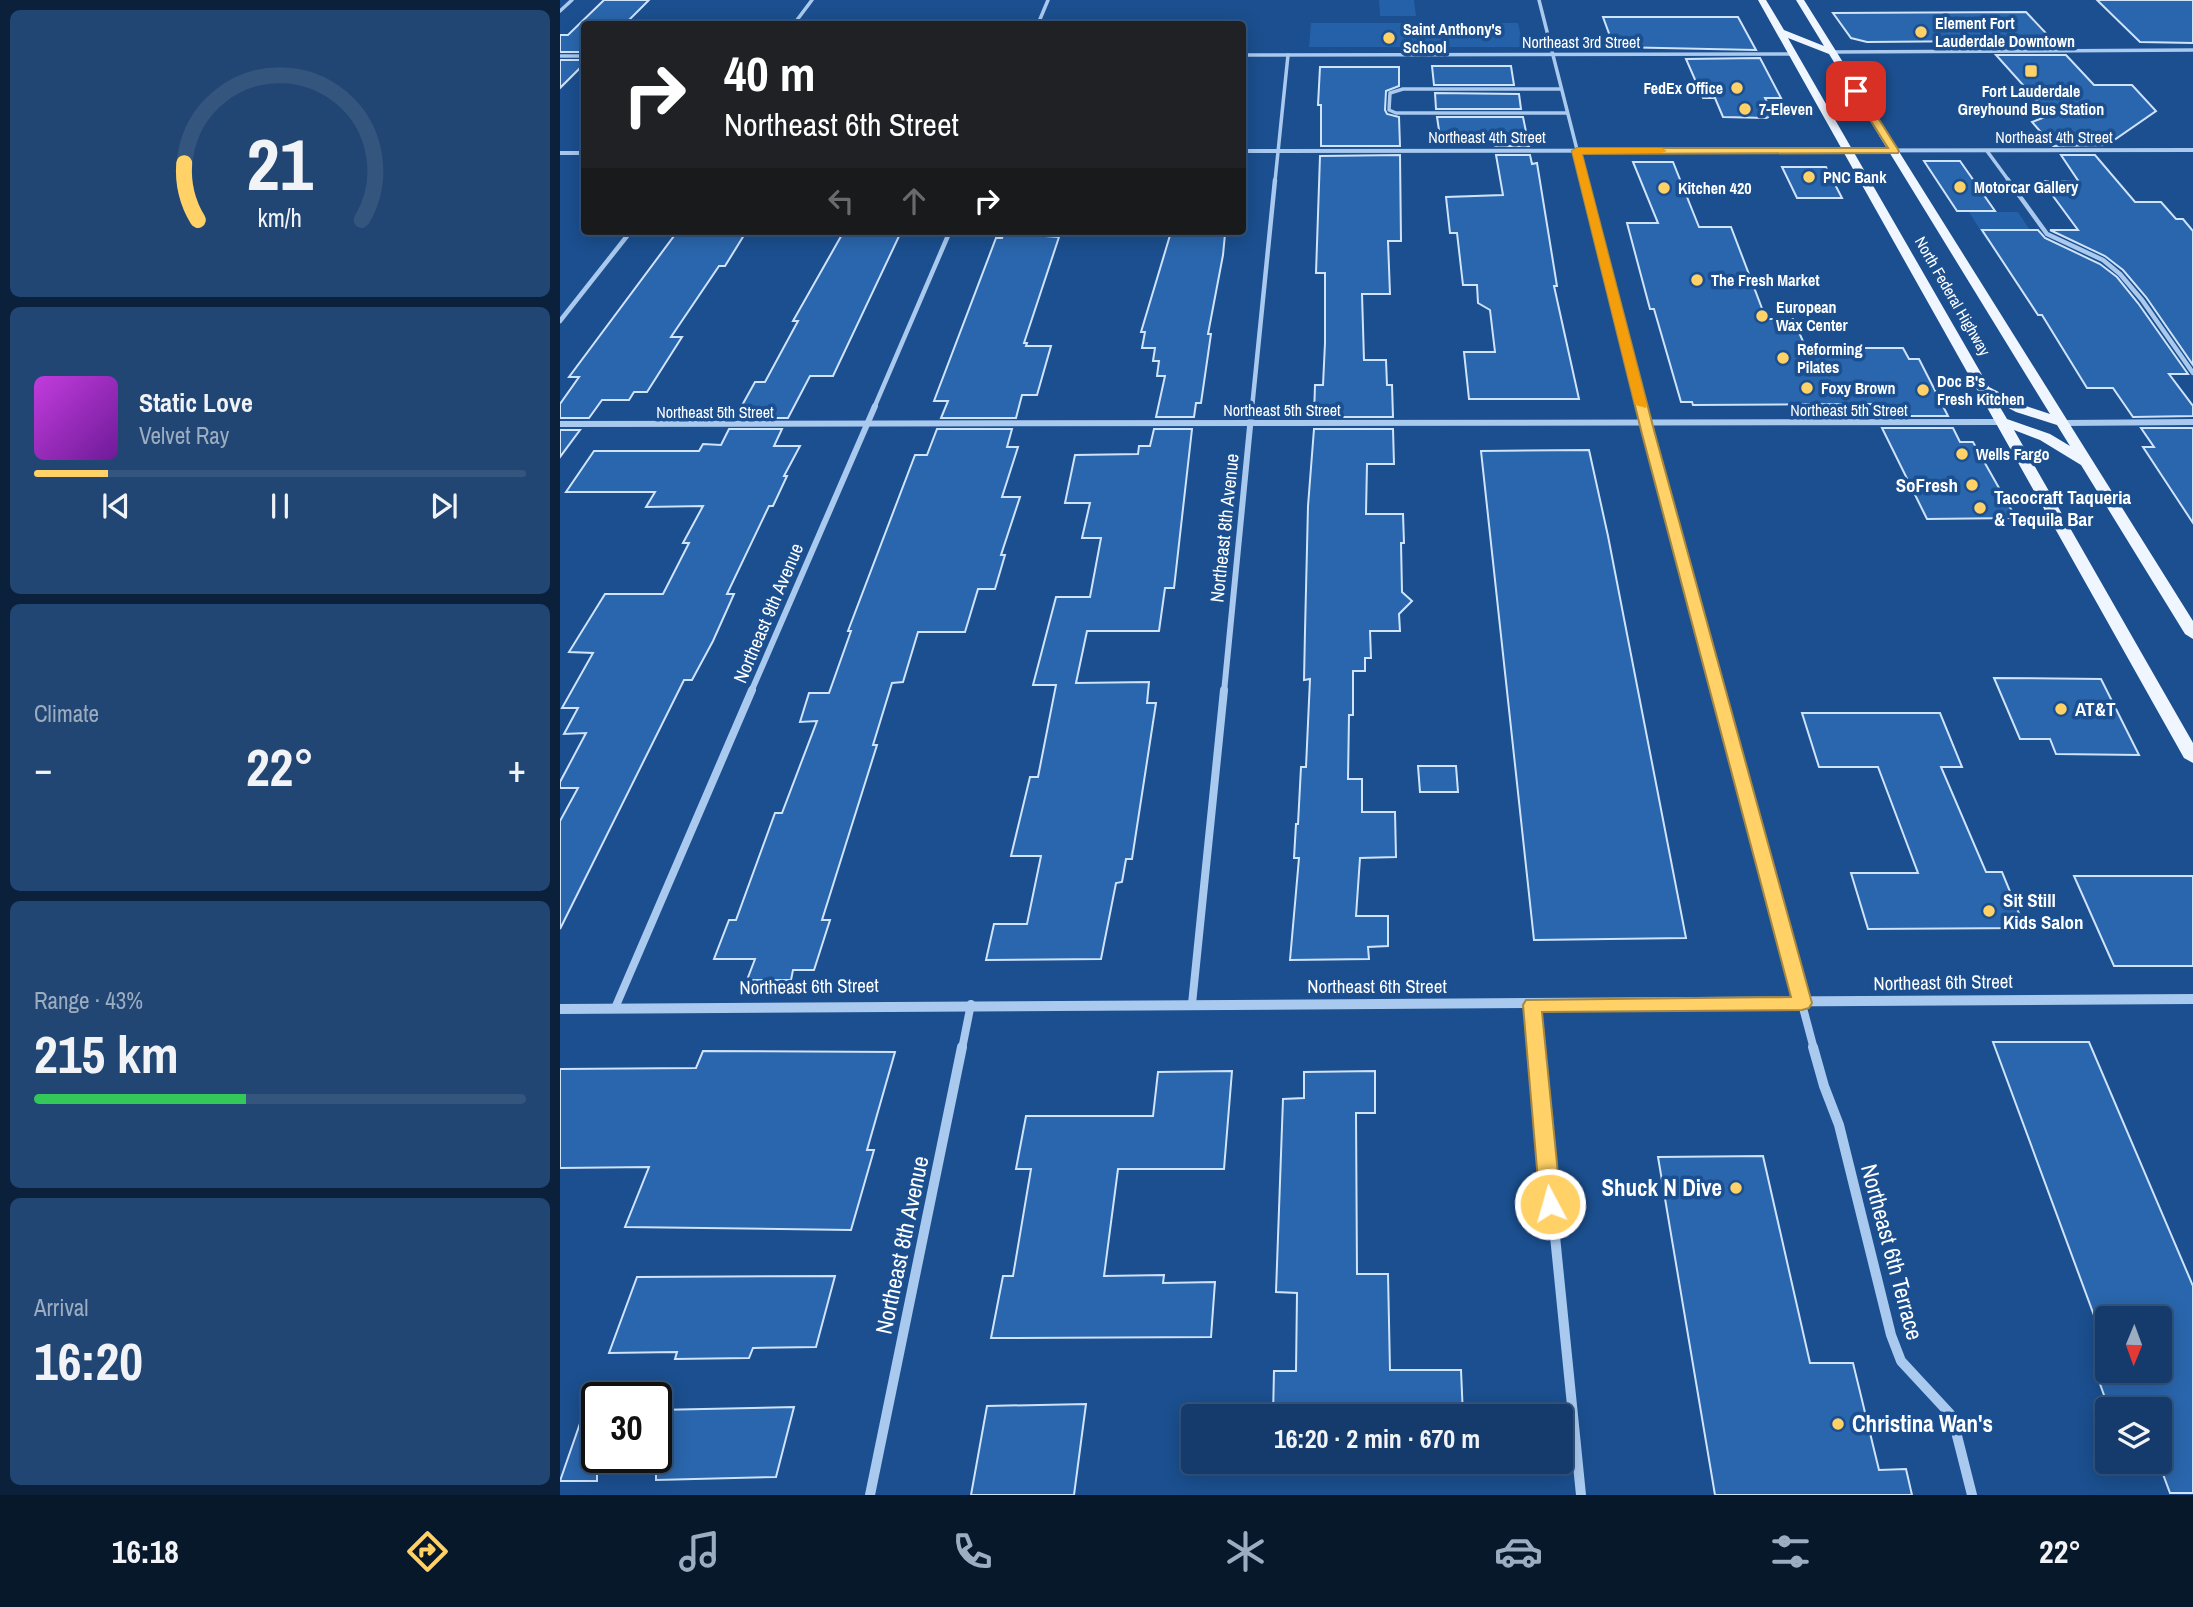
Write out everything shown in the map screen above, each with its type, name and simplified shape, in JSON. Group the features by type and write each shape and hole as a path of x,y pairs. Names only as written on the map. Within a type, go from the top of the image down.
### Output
{"main road":[{"name":"North Federal Highway","path":"1762,0 2193,758"},
{"name":"North Federal Highway","path":"1800,0 2193,634"},
{"path":"1780,32 1832,52"},
{"path":"1984,390 2021,409 2063,422"},
{"path":"2003,422 2045,438 2088,464"}],"street":[{"path":"560,10 572,0"},
{"path":"796,21 813,0"},
{"path":"1039,21 1048,0"},
{"name":"Northeast 6th Terrace","path":"1539,0 1646,423 1802,1003 1839,1125 1891,1335 1901,1361 1952,1416 1972,1495"},
{"path":"1832,52 2193,50"},
{"name":"Northeast 3rd Street","path":"1246,55 1793,54"},
{"name":"Northeast 8th Avenue","path":"1192,1004 1288,55"},
{"path":"560,56 581,56"},
{"path":"1561,89 1403,89 1390,93 1389,110 1410,113 1567,113"},
{"name":"Northeast 4th Street","path":"1246,151 2193,150"},
{"path":"1987,151 2047,234 2096,257 2123,276 2193,373"},
{"path":"560,153 581,153"},
{"path":"560,321 628,235"},
{"name":"Northeast 9th Avenue","path":"615,1008 948,235"},
{"name":"Northeast 5th Street","path":"560,424 2003,422"},
{"path":"2063,422 2193,422"},
{"name":"Northeast 6th Street","path":"560,1009 972,1003 1532,1005 2193,999"},
{"name":"Northeast 8th Avenue","path":"870,1495 972,1003"},
{"path":"1532,1005 1581,1495"}],"shaded area":[{"path":"1379,0 1414,0 1416,16 1380,16"},
{"path":"1311,23 1518,23 1523,47 1309,47"},
{"path":"1969,212 2018,212 2037,241 1987,241"}],"building":[{"path":"604,0 649,0 628,21 582,21"},
{"path":"2097,0 2193,0 2193,43 2140,42"},
{"path":"2026,12 2058,46 1988,47 1983,41 1867,42 1851,38 1833,13"},
{"path":"1603,17 1738,17 1756,50 1614,47"},
{"path":"581,22 581,52 560,52 560,35 568,35"},
{"path":"1996,55 2066,55 2094,85 2132,85 2156,111 2107,145 2053,146 2032,122 2050,115"},
{"path":"1760,58 1781,98 1765,98 1774,115 1766,118 1723,117 1715,98 1703,98 1686,59"},
{"path":"560,60 581,60 581,67 560,88"},
{"path":"1432,66 1511,66 1514,85 1434,85"},
{"path":"1320,67 1399,67 1399,86 1386,91 1385,110 1387,114 1399,117 1400,146 1321,146 1321,105 1318,105"},
{"path":"1435,93 1519,94 1521,109 1436,109"},
{"path":"1437,117 1523,117 1529,146 1495,146 1493,137 1440,137"},
{"path":"1400,155 1401,241 1388,241 1390,294 1362,294 1364,360 1386,360 1387,385 1392,385 1393,417 1314,417 1315,385 1323,385 1325,343 1325,273 1316,273 1320,156"},
{"path":"1496,155 1530,155 1532,164 1537,163 1557,286 1554,286 1579,399 1469,399 1464,352 1495,352 1490,310 1478,303 1477,285 1463,285 1457,233 1450,233 1446,197 1503,195"},
{"path":"2061,155 2095,155 2135,202 2161,202 2176,219 2183,219 2193,231 2193,365 2146,297 2123,270 2105,256 2050,230 2078,230 2042,181 2079,182"},
{"name":"Motorcar Gallery","path":"1924,161 1960,161 1995,211 1957,211"},
{"path":"1633,162 1673,162 1699,227 1731,227 1763,311 1769,319 1793,319 1806,348 1903,348 1909,359 1919,359 1948,416 1877,416 1871,404 1693,405 1692,402 1681,402 1654,309 1650,309 1627,223 1658,223"},
{"name":"PNC Bank","path":"1782,167 1826,167 1842,198 1797,198"},
{"path":"1982,230 2038,230 2045,238 2100,264 2117,277 2188,374 2169,374 2193,406 2193,416 2133,417 2113,388 2087,388 2042,315 2038,315"},
{"path":"675,235 744,235 725,266 719,266 671,337 682,337 647,392 634,392 629,400 602,400 589,418 560,418 560,404 579,377 569,377"},
{"path":"842,235 900,235 833,376 810,376 788,418 735,418 755,382 765,382 798,321 793,321"},
{"path":"1003,235 1059,237 1024,343 1027,343 1026,346 1051,346 1037,395 1022,395 1016,418 941,418 948,401 934,401 996,238 1002,238"},
{"path":"1170,235 1225,235 1208,334 1211,334 1201,403 1196,403 1194,417 1156,417 1165,376 1157,376 1159,361 1153,361 1155,348 1142,348 1145,332 1141,332"},
{"path":"1882,428 1953,428 1960,442 1973,442 2016,518 1927,519"},
{"path":"2141,428 2193,428 2193,523 2143,447 2154,447"},
{"path":"729,429 782,429 774,446 800,446 784,476 787,476 773,506 769,506 727,594 734,594 713,641 692,680 684,680 560,929 560,821 578,788 560,788 560,782 586,733 564,734 578,708 562,708 593,653 569,652 605,594 663,594 689,543 683,543 703,506 646,507 655,492 566,492 594,451 699,451 703,444 721,445"},
{"path":"937,429 1012,429 1007,447 1018,447 1002,497 1020,497 1001,555 1005,555 995,589 978,589 965,632 918,632 903,682 892,683 873,745 877,745 822,920 830,920 814,970 793,970 791,980 747,980 755,959 714,959 729,920 736,920 775,813 782,813 817,721 800,722 809,693 829,693 851,631 848,631 915,455 927,455"},
{"path":"1154,429 1192,429 1174,588 1165,588 1159,631 1087,631 1076,683 1149,682 1147,703 1156,703 1132,859 1126,859 1122,882 1116,883 1101,959 986,960 994,924 1027,924 1041,856 1011,856 1030,777 1038,777 1056,685 1033,685 1056,597 1090,597 1101,538 1082,538 1090,503 1065,503 1075,455 1138,454 1139,446 1150,446"},
{"path":"1314,429 1393,429 1394,464 1367,464 1366,514 1403,514 1402,592 1412,601 1399,614 1400,631 1370,631 1371,658 1365,658 1365,671 1353,671 1353,715 1349,715 1348,779 1362,779 1362,812 1395,812 1396,857 1360,858 1356,916 1388,916 1388,946 1368,947 1369,959 1290,960 1299,858 1294,858 1296,824 1301,767 1306,767 1310,679 1304,680 1308,506"},
{"path":"560,430 580,430 560,457"},
{"path":"1589,450 1686,938 1534,940 1481,451"},
{"name":"AT&T","path":"1994,678 2101,679 2139,755 2056,754 2050,739 2020,739"},
{"path":"1802,713 1940,713 1962,767 1941,767 1986,872 2002,872 2025,928 1868,929 1851,873 1918,873 1878,767 1819,767"},
{"path":"1418,766 1456,766 1458,792 1420,792"},
{"path":"2074,876 2193,876 2193,966 2114,966"},
{"path":"1993,1042 2089,1042 2193,1286 2193,1493 2170,1493 2163,1474 2172,1474 2172,1397 2105,1397 2100,1383 2172,1383 2172,1306 2095,1306 2095,1318"},
{"path":"703,1051 895,1052 867,1150 874,1150 851,1230 625,1227 649,1167 560,1168 560,1069 696,1068"},
{"path":"1232,1071 1224,1169 1118,1169 1104,1276 1164,1275 1163,1283 1215,1282 1211,1337 991,1338 1003,1276 1013,1276 1031,1169 1016,1169 1026,1116 1153,1116 1158,1072"},
{"path":"1375,1071 1375,1113 1356,1113 1357,1274 1388,1274 1390,1370 1461,1370 1462,1404 1273,1404 1274,1371 1296,1371 1297,1293 1276,1292 1283,1099 1304,1098 1304,1072"},
{"path":"1763,1156 1810,1363 1853,1363 1879,1470 1906,1469 1912,1495 1715,1495 1658,1157"},
{"path":"835,1276 816,1347 753,1348 749,1358 675,1359 677,1352 609,1353 637,1277"},
{"path":"1086,1404 1074,1495 971,1495 987,1406"},
{"path":"794,1407 776,1477 656,1480 656,1473 672,1473 672,1410"},
{"path":"581,1421 581,1473 597,1473 597,1481 560,1481"}],"slow traffic":[{"path":"1641,405 1577,151 1662,151"}],"place":[{"name":"Element Fort Lauderdale Downtown","path":"1921,32"},
{"name":"Saint Anthony's School","path":"1389,38"},
{"name":"Fort Lauderdale Greyhound Bus Station","path":"2031,71"},
{"name":"FedEx Office","path":"1737,88"},
{"name":"7-Eleven","path":"1745,109"},
{"name":"PNC Bank","path":"1809,177"},
{"name":"Motorcar Gallery","path":"1960,187"},
{"name":"Kitchen 420","path":"1664,188"},
{"name":"The Fresh Market","path":"1697,280"},
{"name":"European Wax Center","path":"1762,316"},
{"name":"Reforming Pilates","path":"1783,358"},
{"name":"Foxy Brown","path":"1807,388"},
{"name":"Doc B's Fresh Kitchen","path":"1923,390"},
{"name":"Wells Fargo","path":"1962,454"},
{"name":"SoFresh","path":"1972,485"},
{"name":"Tacocraft Taqueria & Tequila Bar","path":"1980,508"},
{"name":"AT&T","path":"2061,709"},
{"name":"Sit Still Kids Salon","path":"1989,911"},
{"name":"Shuck N Dive","path":"1736,1188"},
{"name":"Christina Wan's","path":"1838,1424"}],"route":[{"path":"1550,1204 1532,1005 1802,1003 1649,434 1577,151 1895,151 1856,91"}]}
